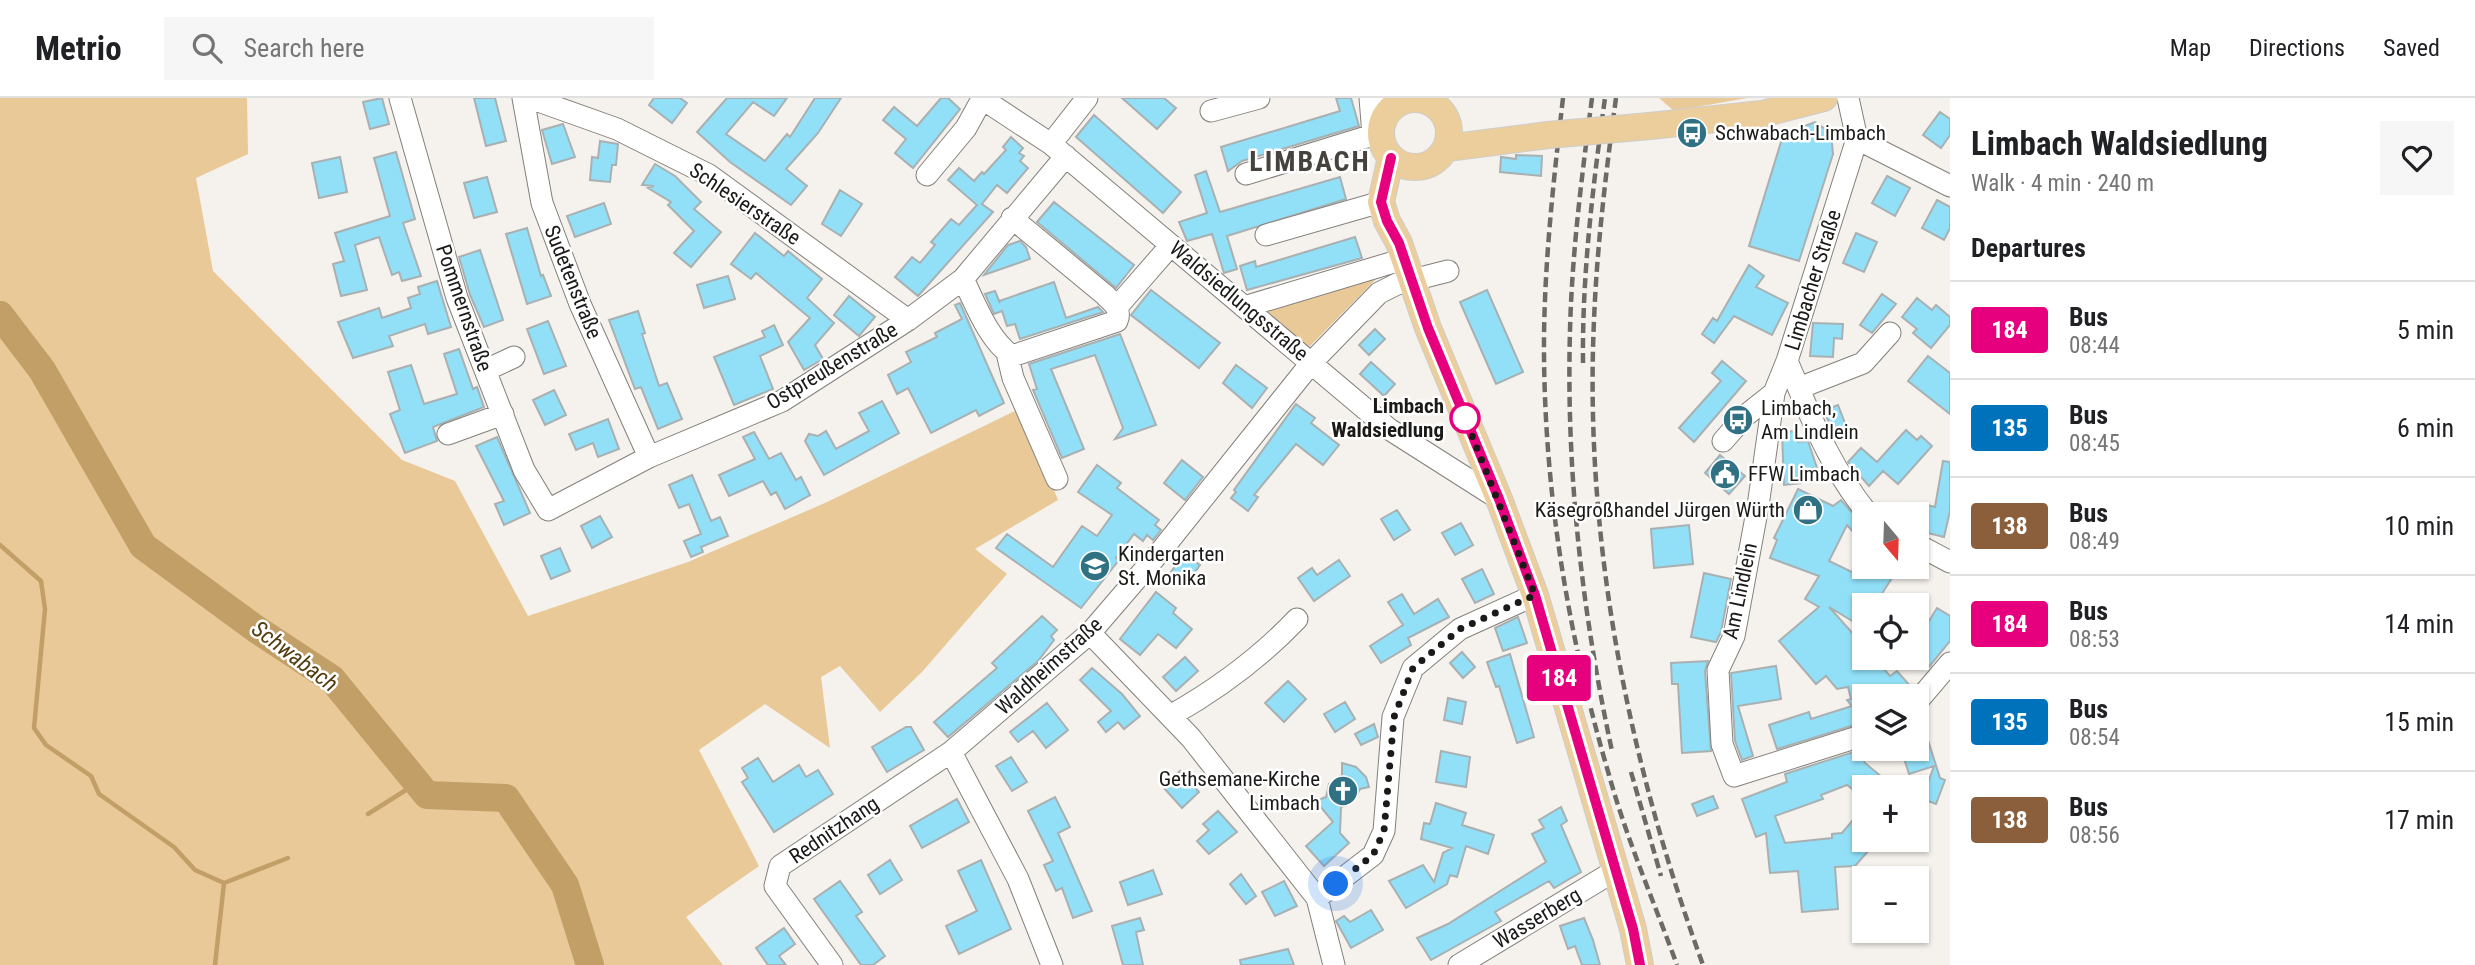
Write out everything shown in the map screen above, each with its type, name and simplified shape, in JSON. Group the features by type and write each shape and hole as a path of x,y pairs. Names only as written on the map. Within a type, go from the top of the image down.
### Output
{"main road":[{"path":"1447,148 1508,138 1762,114 1824,98"},
{"path":"1396,100 1434,104 1448,121 1450,134 1447,148 1438,159 1424,166 1400,162 1384,148 1381,134 1383,120 1396,100"},
{"path":"1448,121 1508,138"},
{"path":"1400,162 1381,202 1535,595 1633,929 1640,965"},
{"path":"1400,162 1399,196 1405,261"}],"street":[{"name":"Pommernstraße","path":"400,98 457,298 524,470 548,510"},
{"name":"Sudetenstraße","path":"523,98 542,203 580,304 649,457"},
{"name":"Schlesierstraße","path":"530,98 617,129 709,175 908,320"},
{"name":"Ostpreußenstraße","path":"548,510 649,457 782,401 908,320 963,279 1012,218 1058,150 1087,98"},
{"path":"1211,111 1259,98"},
{"name":"Limbacher Straße","path":"1723,441 1745,416 1774,393 1787,361 1857,139 1848,98"},
{"path":"927,175 966,128 982,99"},
{"name":"Waldsiedlungsstraße","path":"982,99 1058,150 1389,429 1499,499"},
{"path":"1246,174 1373,135 1396,100"},
{"path":"1857,139 1950,186"},
{"path":"1266,235 1381,202"},
{"path":"1007,353 1012,356 1027,354 1112,324 1118,317 1117,307 1012,218"},
{"path":"1117,307 1171,245"},
{"path":"1244,307 1405,261 1448,271"},
{"name":"Waldheimstraße","path":"951,752 1090,633 1164,547 1312,362 1379,293 1405,261"},
{"path":"963,279 980,314 1007,353 1013,378 1057,479"},
{"path":"1799,388 1863,363 1890,332"},
{"path":"485,370 514,357"},
{"path":"1787,361 1821,444 1844,485 1858,502"},
{"name":"Am Lindlein","path":"1774,393 1758,506 1734,636 1718,670 1722,744 1734,776 1852,739"},
{"path":"448,434 503,414"},
{"path":"1929,551 1950,562"},
{"path":"1317,898 1373,855 1384,831 1394,717 1413,668 1460,629 1535,595"},
{"path":"1170,716 1226,683 1297,620"},
{"path":"1090,633 1191,738 1317,898 1332,964"},
{"path":"1943,685 1950,663"},
{"path":"951,752 1018,879 1052,965"},
{"name":"Rednitzhang","path":"832,965 775,886 780,866 951,752"},
{"name":"Wasserberg","path":"1459,965 1616,870"}],"shaded area":[{"path":"0,98 247,98 248,154 196,178 213,271 402,460 455,481 528,616 688,562 825,503 1021,408 1058,500 975,549 1007,574 922,672 880,712 840,666 821,677 830,748 765,704 699,750 759,866 686,917 723,965 0,965"},
{"path":"1659,98 1747,98 1674,111"},
{"path":"1385,270 1309,347 1262,307"}],"building":[{"path":"382,98 389,124 370,129 363,102"},
{"path":"474,98 495,98 506,141 486,146"},
{"path":"654,98 680,98 687,103 672,123 649,105"},
{"path":"727,98 787,98 774,116 753,102 726,134 765,161 787,134 790,137 815,98 841,98 818,133 786,169 807,186 791,205 730,162 697,132"},
{"path":"941,98 948,98 960,109 913,168 895,153 906,139 883,120 894,107 917,126"},
{"path":"1122,98 1164,98 1176,108 1157,129"},
{"path":"1336,98 1351,98 1359,126 1242,161 1228,171 1221,147 1340,111"},
{"path":"1940,112 1950,119 1950,135 1941,148 1923,135"},
{"path":"1094,115 1181,192 1163,213 1076,137"},
{"path":"1815,122 1831,133 1833,154 1799,261 1749,246 1781,142 1794,130"},
{"path":"563,124 575,157 552,164 542,130"},
{"path":"1011,137 1023,148 1019,153 1024,156 1020,161 1028,168 1007,193 997,185 982,204 993,212 918,296 895,277 912,257 920,263 935,245 931,242 951,219 959,225 977,205 948,180 959,168 974,181 1006,150 1003,147"},
{"path":"600,141 618,144 616,165 612,165 610,182 590,180 592,157 598,158"},
{"path":"396,152 415,219 403,223 421,276 402,281 399,272 392,275 379,237 355,245 367,290 341,296 333,264 344,261 335,233 390,216 374,158"},
{"path":"1516,155 1542,156 1541,176 1500,172 1501,157 1516,159"},
{"path":"340,157 347,192 319,198 312,163"},
{"path":"655,164 675,176 701,202 694,209 721,232 691,267 674,253 694,231 668,205 671,202 648,188 654,186 642,185"},
{"path":"1206,171 1220,212 1340,177 1346,199 1227,236 1237,269 1224,273 1212,234 1187,241 1179,222 1207,213 1195,175"},
{"path":"1887,176 1910,188 1895,216 1872,203"},
{"path":"487,177 497,212 474,218 464,183"},
{"path":"840,190 862,204 841,236 822,224"},
{"path":"1937,200 1950,207 1950,228 1944,240 1922,228"},
{"path":"1054,202 1134,265 1116,288 1037,222"},
{"path":"604,203 611,224 575,237 567,216"},
{"path":"527,228 541,276 543,275 551,296 527,304 506,234"},
{"path":"755,233 784,256 788,251 822,279 807,298 834,323 815,345 823,359 804,370 788,342 810,318 756,273 751,279 731,264"},
{"path":"1856,233 1877,242 1864,272 1843,263"},
{"path":"1355,237 1362,258 1247,290 1240,266 1255,261 1256,267"},
{"path":"1020,241 1026,247 1030,259 984,275 1008,245"},
{"path":"480,250 503,320 484,327 470,295 459,257"},
{"path":"1749,265 1764,276 1756,287 1788,303 1772,335 1734,316 1714,343 1702,334 1713,318 1717,321"},
{"path":"728,276 735,299 704,308 697,285"},
{"path":"437,281 451,327 428,334 425,324 389,336 393,346 353,358 338,322 379,308 382,318 411,308 408,298 420,294 418,287"},
{"path":"1054,282 1066,318 1098,307 1103,312 1020,339 1015,324 1007,326 1002,311 994,314 985,294 995,291 999,301"},
{"path":"1151,290 1220,343 1199,368 1131,315"},
{"path":"1487,290 1523,372 1496,384 1460,302"},
{"path":"1882,294 1896,304 1872,333 1860,325"},
{"path":"849,296 875,317 859,336 834,315"},
{"path":"1917,298 1932,310 1936,305 1950,317 1950,325 1931,348 1913,333 1917,329 1902,317"},
{"path":"960,303 1004,403 979,416 976,410 931,433 908,388 897,394 888,375 911,362 906,352 937,337 935,333 962,319 955,305"},
{"path":"638,311 645,333 642,334 659,386 667,383 682,419 658,429 641,387 635,389 609,320"},
{"path":"548,321 566,366 544,374 527,329"},
{"path":"1813,323 1843,324 1842,339 1834,338 1833,357 1810,356"},
{"path":"774,325 783,345 760,356 773,389 734,405 714,357 765,337 762,331"},
{"path":"1375,329 1385,339 1369,355 1359,345"},
{"path":"1120,334 1156,425 1115,439 1123,428 1095,355 1051,369 1084,449 1062,458 1033,390 1037,389 1029,364"},
{"path":"459,349 473,389 477,387 484,407 433,427 437,441 405,453 390,414 400,410 388,372 411,365 424,404 457,394 444,354"},
{"path":"1928,356 1950,373 1950,414 1908,381"},
{"path":"1722,361 1746,381 1694,442 1679,428 1721,381 1712,373"},
{"path":"1371,362 1395,384 1384,396 1360,374"},
{"path":"1236,365 1267,388 1252,408 1223,383"},
{"path":"554,390 566,415 545,425 533,400"},
{"path":"882,401 899,433 824,475 805,441 809,434 818,436 826,431 836,449 869,431 859,413"},
{"path":"1296,404 1315,418 1311,423 1339,445 1323,465 1296,444 1254,495 1258,497 1248,511 1231,498 1236,492 1234,490"},
{"path":"1838,405 1848,431 1834,436 1824,410"},
{"path":"608,419 619,449 598,457 593,443 576,450 569,434"},
{"path":"1906,430 1917,440 1921,436 1932,446 1898,484 1883,471 1869,486 1848,462 1861,448 1877,462"},
{"path":"1797,431 1798,442 1808,441 1817,468 1800,470 1801,483 1784,485 1782,432"},
{"path":"754,432 769,459 781,453 796,480 801,477 810,495 785,509 776,492 771,495 763,481 729,496 719,475 755,459 743,437"},
{"path":"497,437 530,513 504,525 495,504 504,501 476,446"},
{"name":"FFW Limbach","path":"1720,455 1745,476 1729,494 1705,473"},
{"path":"1182,460 1203,477 1185,500 1164,483"},
{"path":"1943,461 1950,462 1950,511 1944,537 1929,533 1929,506 1935,507"},
{"path":"1097,465 1121,483 1117,488 1159,520 1155,525 1161,530 1153,540 1147,535 1143,541 1134,534 1116,558 1119,560 1081,608 996,548 1007,534 1053,567 1082,526 1097,536 1112,515 1078,492"},
{"path":"692,475 711,521 720,517 728,536 701,547 703,552 691,557 684,541 701,534 689,504 679,508 669,485"},
{"path":"1798,489 1833,506 1841,500 1852,512 1852,531 1847,525 1829,561 1852,572 1852,579 1891,579 1882,593 1852,593 1852,621 1829,607 1852,633 1852,670 1885,670 1890,676 1897,671 1908,684 1852,684 1852,706 1847,700 1851,699 1848,687 1837,689 1826,676 1816,684 1779,641 1819,607 1805,599 1819,576 1770,558 1777,540 1774,538"},
{"path":"1397,510 1410,530 1394,540 1381,519"},
{"path":"600,516 612,537 592,548 581,526"},
{"path":"1461,523 1473,545 1455,555 1442,533"},
{"path":"1689,525 1693,564 1654,568 1651,529"},
{"path":"560,548 570,571 551,579 541,556"},
{"path":"1184,554 1200,565 1187,583 1171,572"},
{"path":"1339,560 1350,576 1314,601 1298,578 1312,568 1317,575"},
{"path":"1482,569 1494,594 1475,603 1462,579"},
{"path":"1704,573 1731,579 1721,632 1716,642 1691,637"},
{"path":"1156,592 1176,608 1173,613 1192,629 1176,648 1158,634 1140,655 1120,639"},
{"path":"1402,594 1414,614 1438,599 1449,617 1408,638 1411,645 1381,663 1370,646 1403,625 1388,602"},
{"path":"1937,608 1950,616 1950,641 1929,667 1929,621"},
{"path":"1042,616 1057,630 1051,636 1054,640 1038,661 948,737 934,722 997,668 992,663"},
{"path":"1518,617 1527,643 1503,651 1495,628"},
{"path":"1462,652 1475,667 1463,678 1450,663"},
{"path":"1510,654 1534,737 1517,743 1499,686 1496,687 1487,662"},
{"path":"1185,657 1198,671 1176,691 1163,677"},
{"path":"1708,661 1705,671 1711,751 1682,753 1678,684 1672,684 1671,663"},
{"path":"1776,666 1781,699 1738,706 1753,756 1742,760 1735,741 1731,673"},
{"path":"1092,668 1122,694 1140,716 1124,729 1118,722 1106,732 1098,722 1111,711 1080,680"},
{"path":"1288,681 1306,699 1284,722 1265,703"},
{"path":"1448,698 1466,702 1462,724 1444,720"},
{"path":"1345,702 1355,719 1335,732 1324,714"},
{"path":"1047,703 1068,730 1046,748 1033,731 1018,742 1010,732"},
{"path":"1852,706 1852,726 1777,749 1769,725 1809,712 1811,719"},
{"path":"1374,724 1378,737 1361,745 1355,734"},
{"path":"906,727 911,727 924,750 887,772 872,747"},
{"path":"1929,743 1940,778 1945,780 1936,804 1929,802 1929,780 1934,766 1909,774 1905,761 1929,761"},
{"path":"1441,751 1470,757 1466,787 1436,782"},
{"path":"1852,753 1852,761 1864,761 1879,775 1852,775 1852,789 1847,785 1821,795 1823,799 1775,816 1785,843 1832,838 1832,834 1842,833 1852,821 1852,852 1867,852 1855,866 1835,867 1838,909 1802,912 1798,871 1770,873 1766,833 1756,837 1742,799 1787,782 1785,774"},
{"path":"1011,757 1027,782 1012,791 996,766"},
{"path":"758,758 773,782 799,765 806,777 818,770 833,794 774,832 742,782 748,778 742,768"},
{"path":"1342,763 1356,767 1366,777 1369,787 1360,789 1353,802 1341,807 1340,833 1349,843 1324,866 1306,846 1333,822 1316,801 1326,797 1329,784 1342,775"},
{"path":"1180,771 1199,792 1182,808 1163,787"},
{"path":"1713,796 1718,808 1697,816 1692,804"},
{"path":"1055,797 1070,827 1058,833 1092,911 1073,918 1062,888 1056,891 1044,865 1053,861 1028,811"},
{"path":"957,799 969,822 922,848 910,826"},
{"path":"1436,803 1466,813 1462,825 1494,835 1488,854 1466,846 1457,877 1450,875 1447,884 1406,908 1389,881 1423,865 1434,882 1443,853 1452,848 1421,839 1424,823 1430,824"},
{"path":"1561,807 1567,821 1561,825 1581,872 1554,888 1549,881 1495,912 1501,921 1431,960 1417,938 1448,924 1546,862 1532,834 1544,828 1539,820"},
{"path":"1218,811 1237,832 1209,854 1197,841 1209,830 1203,824"},
{"path":"890,860 902,880 880,894 868,875"},
{"path":"981,860 1011,929 959,954 946,926 977,911 958,871"},
{"path":"1153,870 1162,894 1128,905 1120,882"},
{"path":"1241,874 1256,896 1246,904 1230,884"},
{"path":"840,881 862,912 856,916 885,956 873,965 861,965 814,899"},
{"path":"1284,881 1297,906 1275,916 1262,892"},
{"path":"1371,910 1383,930 1351,948 1336,921 1344,916 1350,922"},
{"path":"1140,918 1144,930 1136,932 1143,965 1123,965 1112,926"},
{"path":"1584,918 1600,965 1582,965 1575,946 1568,949 1560,926"},
{"path":"784,928 795,944 779,956 786,965 768,965 756,948"},
{"path":"1288,949 1294,965 1241,965 1240,960"}],"waterway":[{"name":"Schwabach","path":"0,315 42,370 143,546 256,629 332,679 427,795 506,798 565,885 590,965"},
{"path":"0,545 41,581 45,609 34,728 46,745 91,776 99,794 174,847 195,870 224,883 288,858"},
{"path":"368,814 417,783"},
{"path":"215,965 224,883"}],"railway":[{"path":"1563,98 1550,217 1544,336 1548,447 1560,558 1581,667 1609,775 1641,871 1677,965"},
{"path":"1592,98 1573,272 1569,383 1574,489 1584,594 1612,751"},
{"path":"1583,363 1586,263 1605,98"},
{"path":"1616,98 1602,209 1594,320 1596,485 1604,566 1633,728 1676,887 1703,965"},
{"path":"1631,772 1661,876"}],"bus line":[{"name":"184","path":"1391,158 1381,202 1387,221 1399,243 1428,328 1499,499 1535,595 1633,929 1640,965"}],"place":[{"name":"Schwabach-Limbach","path":"1692,133"},
{"name":"Limbach Waldsiedlung","path":"1465,418"},
{"name":"Limbach, Am Lindlein","path":"1738,420"},
{"name":"FFW Limbach","path":"1725,474"},
{"name":"Käsegroßhandel Jürgen Würth","path":"1808,510"},
{"name":"Kindergarten St. Monika","path":"1095,566"},
{"name":"Gethsemane-Kirche Limbach","path":"1343,791"}],"district":[{"name":"LIMBACH","path":"1310,161"}],"route":[{"path":"1336,884 1373,855 1384,831 1394,717 1413,668 1460,629 1535,595 1465,418"}]}
